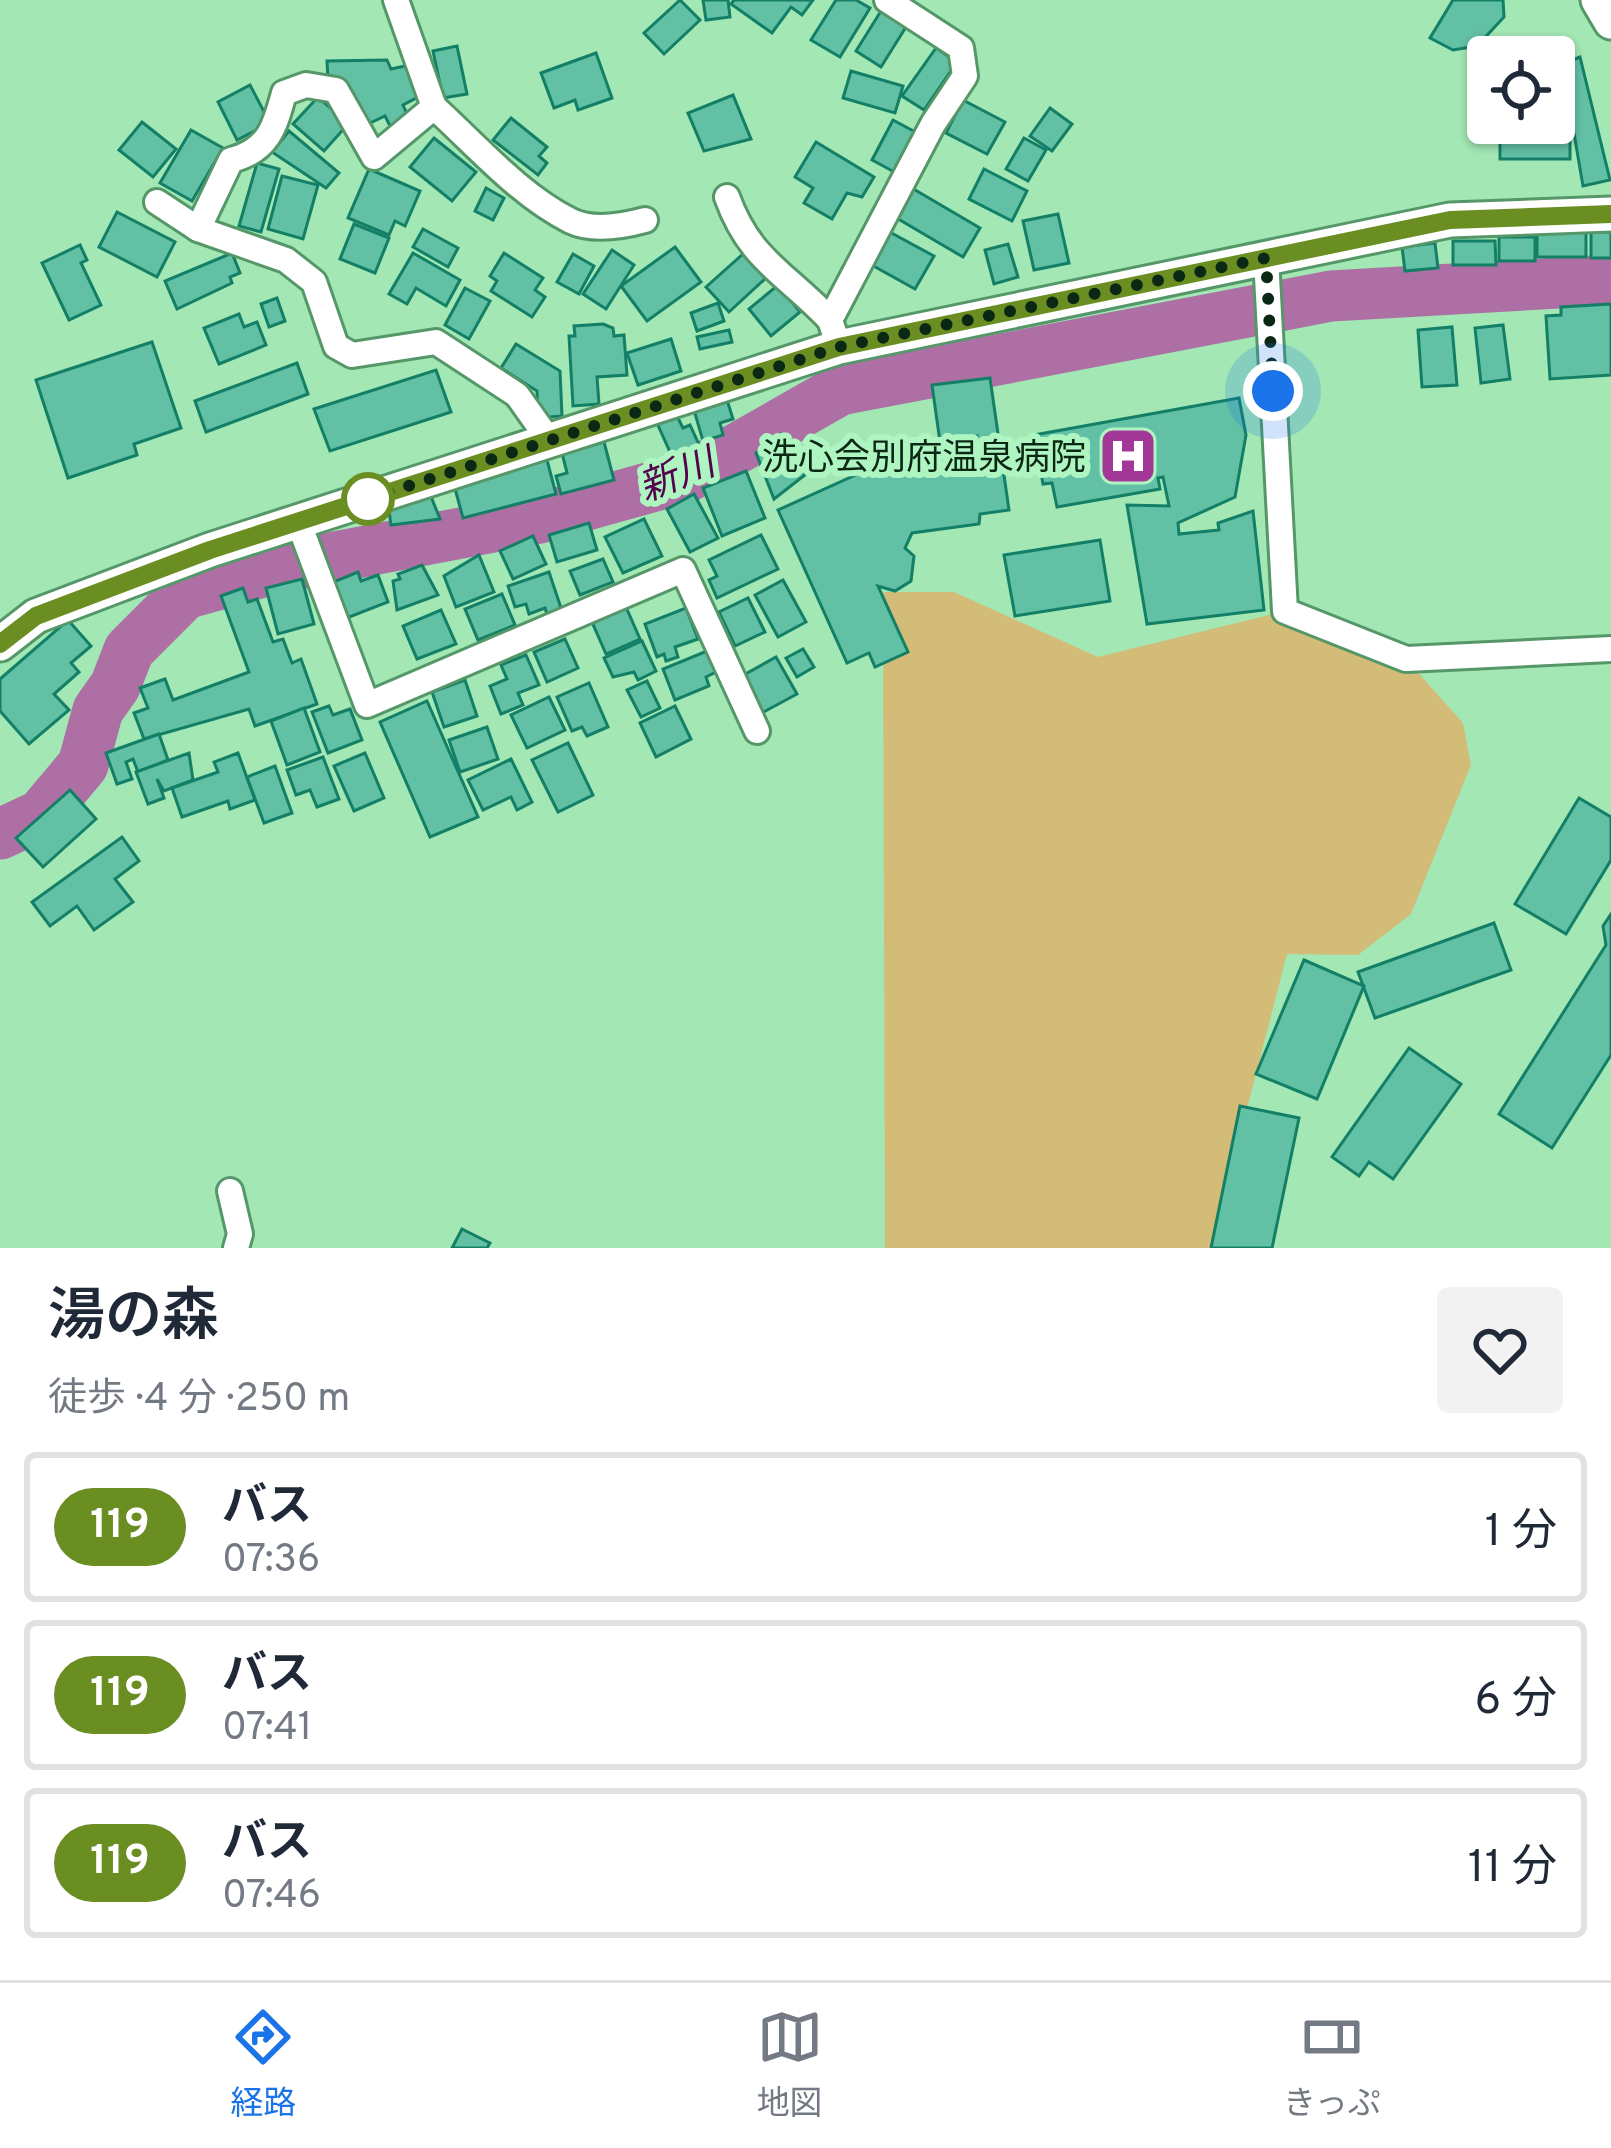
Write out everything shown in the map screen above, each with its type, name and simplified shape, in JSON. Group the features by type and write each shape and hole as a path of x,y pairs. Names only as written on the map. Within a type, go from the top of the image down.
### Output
{"main road":[{"path":"1598,0 1611,22"},
{"path":"0,644 36,616 302,532 835,333 1266,258 1450,220 1611,214"}],"street":[{"path":"396,0 434,107 507,175 574,223 619,226 645,220"},
{"path":"728,197 757,256 795,283 835,333 934,124 965,76 961,48 887,0"},
{"path":"198,229 231,160 254,154 275,130 284,93 306,86 336,91 374,157 434,107"},
{"path":"157,202 198,229 286,260 314,282 336,346 352,355 436,342 517,395 548,440"},
{"path":"1266,258 1285,611 1406,659 1611,649"},
{"path":"302,532 372,707 683,570 757,731"},
{"path":"230,1191 240,1234 236,1248"}],"shaded area":[{"path":"883,592 954,592 1098,657 1285,611 1406,659 1463,723 1471,765 1411,914 1358,955 1287,954 1211,1248 885,1248"}],"building":[{"path":"680,0 700,20 664,54 644,33"},
{"path":"703,0 728,0 730,17 706,20"},
{"path":"734,0 813,0 802,15 791,7 772,33 731,4"},
{"path":"836,0 856,0 870,8 840,57 811,40"},
{"path":"1453,0 1503,0 1504,17 1486,36 1467,36 1467,48 1453,50 1430,38"},
{"path":"881,11 906,27 881,67 856,51"},
{"path":"457,46 467,94 443,98 433,51"},
{"path":"936,48 957,62 924,110 902,96"},
{"path":"596,53 612,98 578,110 575,100 554,108 541,73"},
{"path":"1580,57 1610,180 1583,186 1575,139 1575,59"},
{"path":"387,60 391,69 405,66 420,96 403,105 408,116 390,126 385,116 366,125 343,80 328,80 327,61"},
{"path":"851,71 903,86 895,113 843,98"},
{"path":"250,85 270,123 237,140 218,102"},
{"path":"733,95 751,139 704,151 688,113"},
{"path":"318,97 348,124 324,151 293,124"},
{"path":"963,100 1005,122 987,154 946,133"},
{"path":"1050,108 1072,124 1052,151 1030,136"},
{"path":"511,118 547,147 539,156 547,163 538,175 493,140"},
{"path":"893,120 919,134 898,174 872,160"},
{"path":"142,122 176,149 153,177 119,150"},
{"path":"191,130 223,148 192,201 160,183"},
{"path":"289,131 339,173 326,188 272,152"},
{"path":"434,138 476,172 452,201 410,167"},
{"path":"1024,138 1046,150 1028,181 1006,169"},
{"path":"816,142 874,177 862,197 847,193 832,219 804,203 813,188 795,177"},
{"path":"1500,144 1570,144 1570,159 1500,159"},
{"path":"257,163 279,169 261,232 239,226"},
{"path":"369,169 420,191 405,226 395,221 389,235 348,218"},
{"path":"984,169 1027,191 1012,221 969,199"},
{"path":"282,176 318,185 303,239 268,229"},
{"path":"905,184 980,228 963,257 888,213"},
{"path":"486,188 504,198 493,220 475,211"},
{"path":"117,212 175,242 157,277 99,247"},
{"path":"1058,214 1069,263 1034,270 1023,221"},
{"path":"354,224 389,238 375,273 340,259"},
{"path":"423,229 458,248 448,267 413,247"},
{"path":"886,230 934,256 915,289 868,263"},
{"path":"1537,232 1586,232 1586,257 1537,257"},
{"path":"1591,232 1611,232 1611,258 1591,258"},
{"path":"1499,237 1535,237 1535,261 1499,261"},
{"path":"1453,241 1495,241 1496,265 1453,265"},
{"path":"1435,243 1438,268 1405,271 1402,247"},
{"path":"1008,244 1018,277 994,284 985,250"},
{"path":"80,245 87,260 81,263 101,305 69,320 42,263"},
{"path":"675,247 701,282 647,321 621,286"},
{"path":"612,250 634,265 606,309 583,294"},
{"path":"232,253 240,273 230,277 232,283 177,309 165,281"},
{"path":"413,253 460,280 446,306 416,288 407,304 389,294"},
{"path":"504,253 543,278 535,290 545,297 532,317 491,291 497,281 490,276"},
{"path":"573,254 594,266 579,294 557,282"},
{"path":"743,254 766,278 729,312 706,287"},
{"path":"778,285 800,312 771,336 749,309"},
{"path":"465,288 490,301 469,339 445,325"},
{"path":"277,298 285,321 269,327 261,304"},
{"path":"718,303 724,321 697,331 691,313"},
{"path":"1611,304 1611,375 1550,379 1546,316 1561,315 1561,307"},
{"path":"239,314 244,327 257,322 266,345 219,364 204,328"},
{"path":"1503,325 1510,379 1481,383 1475,328"},
{"path":"574,326 613,328 614,336 624,335 627,375 597,377 599,404 573,406 569,336 575,336"},
{"path":"1452,327 1457,385 1422,387 1418,330"},
{"path":"729,330 732,342 700,349 697,337"},
{"path":"671,339 681,371 638,385 627,353"},
{"path":"152,342 181,428 134,444 137,455 68,478 36,380"},
{"path":"516,344 560,371 562,416 538,418 537,391 501,368"},
{"path":"297,363 308,394 206,432 195,401"},
{"path":"436,370 451,412 330,451 314,409"},
{"path":"990,378 1009,510 980,514 979,524 912,533 905,548 914,556 911,581 895,591 878,586 908,652 875,667 869,653 847,663 778,510 862,472 859,464 871,458 876,464 979,449 977,436 940,442 932,385"},
{"path":"1239,398 1246,435 1235,497 1178,523 1179,534 1219,530 1218,523 1253,511 1264,610 1147,624 1127,505 1169,506 1163,477 1158,478 1160,489 1057,507 1052,483 1043,484 1034,435"},
{"path":"727,400 733,419 720,423 723,435 703,441 694,410"},
{"path":"676,414 683,428 690,425 701,449 674,461 657,423"},
{"path":"781,434 810,471 774,499 756,453"},
{"path":"604,442 614,480 561,494 556,476 567,473 562,453"},
{"path":"547,460 556,494 463,518 454,485"},
{"path":"746,471 765,518 722,536 703,488"},
{"path":"430,494 440,519 391,525 389,511"},
{"path":"694,494 718,538 690,552 667,509"},
{"path":"644,519 662,556 623,573 605,537"},
{"path":"589,523 597,550 557,562 549,535"},
{"path":"761,535 778,569 717,598 709,580 717,576 709,560"},
{"path":"533,536 546,564 513,579 500,551"},
{"path":"1100,540 1110,601 1015,616 1004,555"},
{"path":"479,555 494,592 456,607 444,576"},
{"path":"603,559 613,582 580,595 570,571"},
{"path":"422,565 438,595 397,610 393,581 400,579 398,574"},
{"path":"358,572 361,581 378,575 388,602 339,621 326,585"},
{"path":"549,572 563,614 548,618 545,608 529,614 526,604 515,607 508,586"},
{"path":"302,579 314,624 278,634 266,588"},
{"path":"783,580 806,622 778,637 755,595"},
{"path":"243,588 248,602 257,599 273,642 283,639 292,663 301,659 317,704 255,726 249,709 144,739 134,713 148,708 140,688 165,679 173,700 249,672 221,596"},
{"path":"502,594 515,625 478,640 465,609"},
{"path":"748,598 765,632 735,646 719,612"},
{"path":"626,607 640,639 606,654 592,622"},
{"path":"686,608 698,639 675,647 678,657 666,661 664,654 657,657 645,624"},
{"path":"441,610 456,644 417,659 403,626"},
{"path":"68,620 91,646 71,663 79,672 54,694 69,710 29,744 0,711 0,679"},
{"path":"565,639 578,668 547,682 534,652"},
{"path":"642,641 656,671 638,680 634,672 613,677 604,658"},
{"path":"803,649 814,667 797,677 786,658"},
{"path":"707,651 716,672 706,677 709,686 675,700 663,669"},
{"path":"526,655 539,685 518,693 523,705 501,714 490,686 507,679 501,665"},
{"path":"776,657 797,694 760,714 740,677"},
{"path":"465,680 477,716 444,727 432,692"},
{"path":"647,681 660,708 641,717 627,690"},
{"path":"589,683 608,727 587,736 582,727 572,731 557,697"},
{"path":"549,697 565,730 527,748 511,715"},
{"path":"427,701 478,817 430,837 380,722"},
{"path":"329,706 333,715 350,709 362,740 328,753 312,712"},
{"path":"675,706 691,739 656,757 640,723"},
{"path":"304,708 320,752 287,765 271,721"},
{"path":"487,727 498,759 460,772 449,740"},
{"path":"159,734 168,760 138,772 133,759 126,762 132,779 117,784 106,753"},
{"path":"568,743 593,795 558,812 532,760"},
{"path":"189,753 193,780 164,791 157,779 164,798 148,804 136,772"},
{"path":"238,753 255,800 230,809 228,801 182,817 172,788 218,772 214,762"},
{"path":"365,753 384,798 354,811 334,766"},
{"path":"323,757 339,799 317,807 310,790 296,795 287,770"},
{"path":"511,759 532,802 517,810 511,797 483,810 468,780"},
{"path":"275,766 292,813 264,823 247,777"},
{"path":"70,790 96,819 43,867 16,838"},
{"path":"1579,798 1611,817 1611,860 1566,934 1515,904"},
{"path":"122,837 139,861 115,879 133,902 94,930 77,906 50,926 32,902"},
{"path":"1611,914 1611,1055 1552,1148 1499,1114 1606,945 1603,926"},
{"path":"1494,923 1511,970 1375,1018 1358,972"},
{"path":"1304,960 1364,986 1317,1099 1256,1074"},
{"path":"1409,1048 1461,1084 1393,1179 1369,1162 1359,1176 1332,1157"},
{"path":"1240,1106 1299,1118 1272,1248 1211,1248"},
{"path":"462,1229 490,1243 487,1248 452,1248"}],"waterway":[{"name":"新川","path":"0,834 41,815 83,765 98,710 115,686 129,650 185,594 277,568 540,518 687,477 840,390 1331,296 1611,280"}],"bus line":[{"name":"119","path":"0,644 36,616 210,550 839,347 1450,220 1611,214"}],"place":[{"name":"洗心会別府温泉病院","path":"1128,456"}],"route":[{"path":"368,499 839,347 1266,258 1273,391"}]}
